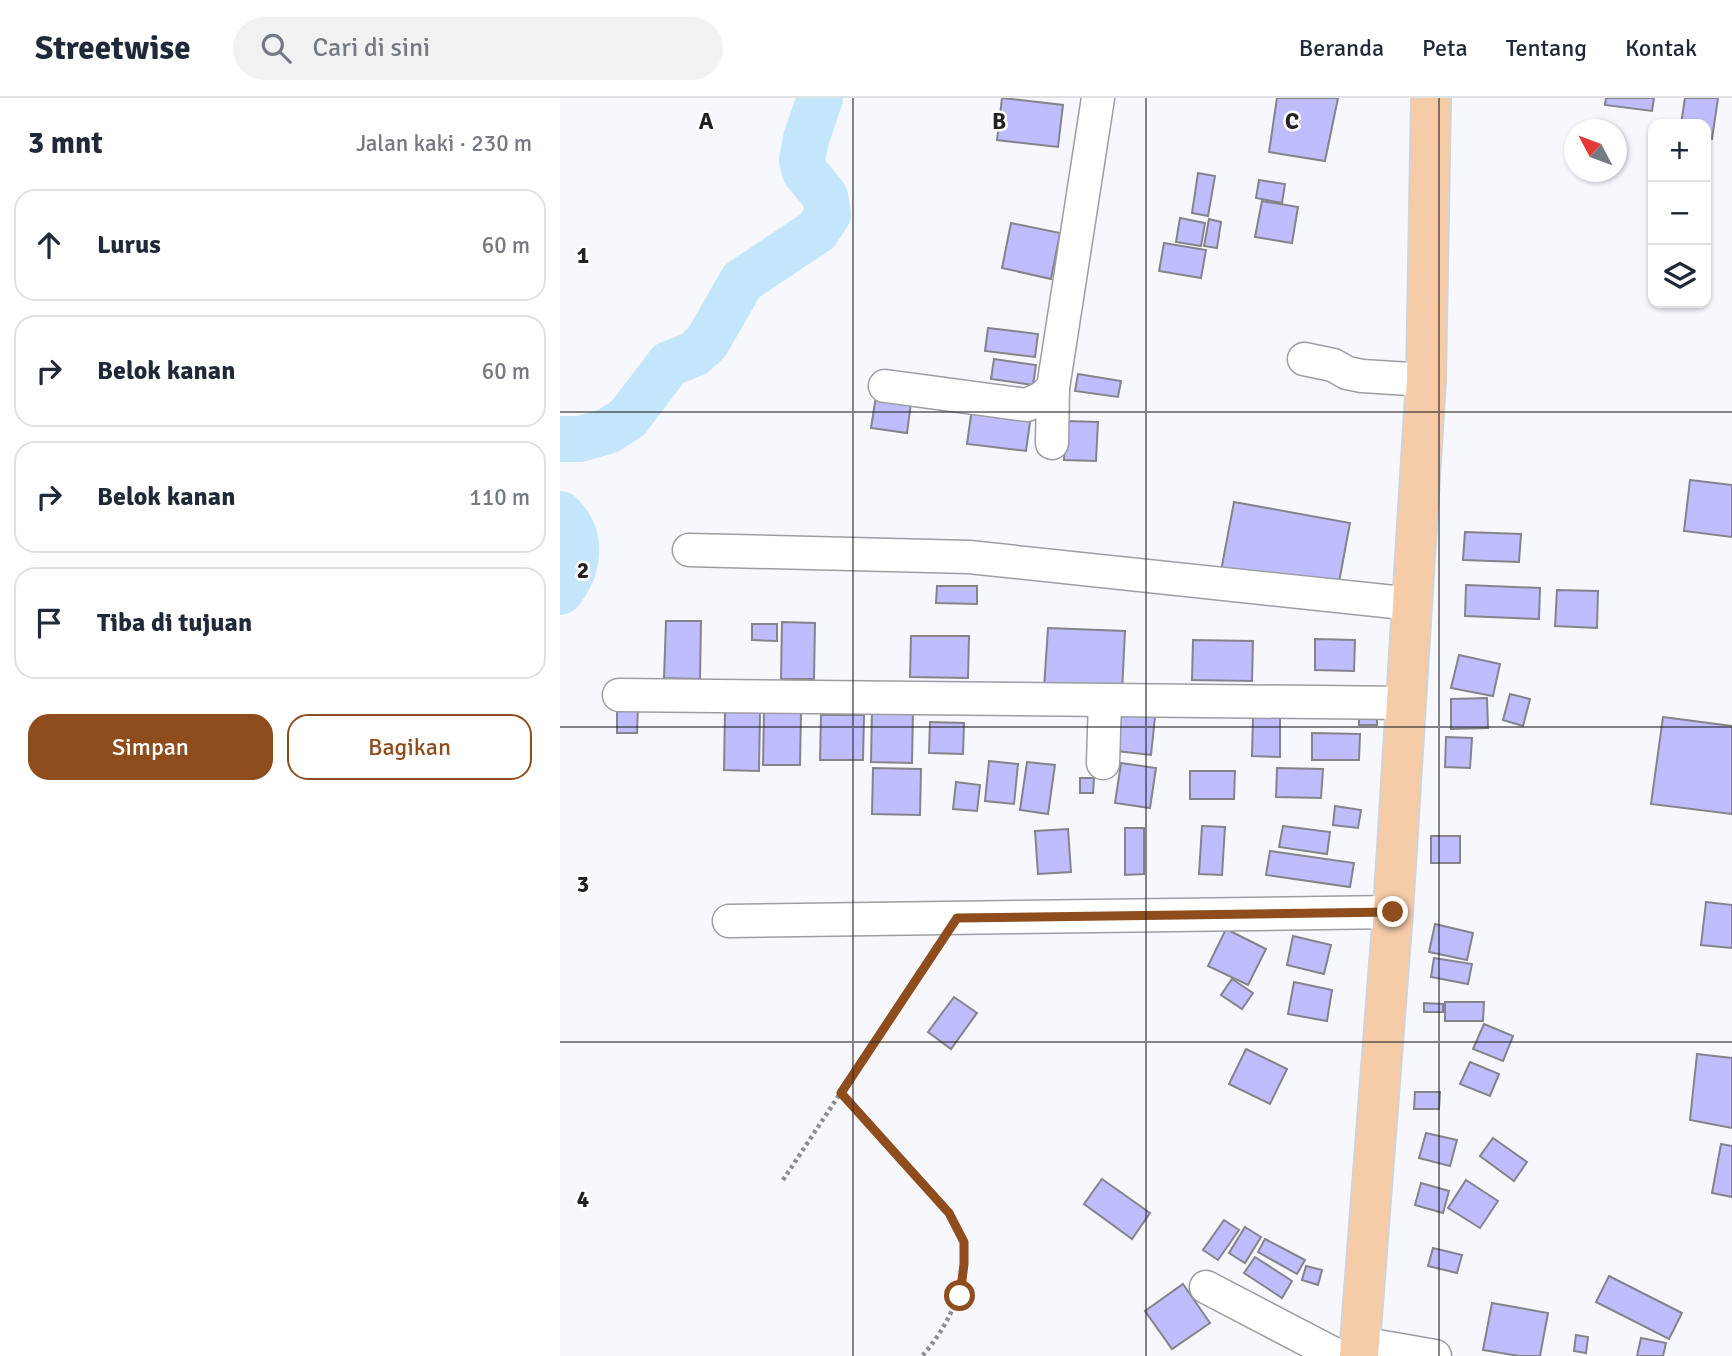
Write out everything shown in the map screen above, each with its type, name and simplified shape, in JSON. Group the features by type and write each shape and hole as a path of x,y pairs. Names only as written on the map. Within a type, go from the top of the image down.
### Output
{"highway":[{"path":"1352,1352 1393,912 1407,703 1426,380 1431,99"}],"street":[{"path":"1052,443 1053,388 1098,98"},
{"path":"1304,359 1333,365 1347,373 1362,376 1426,380"},
{"path":"885,386 1027,405 1053,388"},
{"path":"689,550 969,557 1413,604"},
{"path":"619,695 1407,703"},
{"path":"1103,763 1105,700"},
{"path":"729,920 1393,912"},
{"path":"1206,1287 1352,1352 1435,1356"}],"path":[{"path":"783,1180 957,918"},
{"path":"841,1093 949,1213 964,1242 960,1296 931,1346 922,1356"}],"building":[{"path":"1002,98 1063,105 1058,147 997,140"},
{"path":"1277,98 1338,98 1325,161 1269,152"},
{"path":"1606,98 1654,98 1652,111 1605,105"},
{"path":"1685,98 1718,98 1712,139 1711,119 1682,119"},
{"path":"1198,173 1215,176 1208,216 1192,213"},
{"path":"1259,180 1285,184 1282,203 1256,198"},
{"path":"1262,201 1298,207 1292,243 1255,237"},
{"path":"1180,218 1205,223 1201,246 1176,242"},
{"path":"1209,219 1221,222 1217,248 1204,246"},
{"path":"1011,223 1060,233 1051,279 1002,268"},
{"path":"1164,243 1206,250 1201,278 1159,271"},
{"path":"988,328 1038,334 1035,357 985,351"},
{"path":"994,359 1036,365 1033,385 991,379"},
{"path":"1078,374 1121,381 1118,397 1075,391"},
{"path":"877,390 912,395 907,433 871,428"},
{"path":"972,408 1031,415 1026,451 967,444"},
{"path":"1066,421 1098,422 1096,461 1064,460"},
{"path":"1690,480 1732,485 1732,537 1684,531"},
{"path":"1234,502 1350,523 1337,593 1221,571"},
{"path":"1465,532 1521,534 1519,562 1463,560"},
{"path":"1466,585 1540,588 1539,619 1465,616"},
{"path":"937,586 977,586 977,604 936,603"},
{"path":"1557,590 1598,591 1597,628 1555,626"},
{"path":"666,621 701,621 700,679 664,678"},
{"path":"782,622 815,623 814,679 781,679"},
{"path":"752,624 777,624 777,641 752,640"},
{"path":"1048,628 1125,631 1122,692 1044,688"},
{"path":"911,636 969,636 968,678 910,677"},
{"path":"1315,639 1355,640 1354,671 1315,670"},
{"path":"1193,640 1253,641 1252,681 1192,680"},
{"path":"1459,655 1500,664 1493,696 1451,688"},
{"path":"1510,694 1530,699 1523,726 1503,720"},
{"path":"1487,698 1488,728 1451,729 1451,699"},
{"path":"617,705 638,706 637,733 617,733"},
{"path":"872,709 913,710 912,763 871,762"},
{"path":"725,711 760,712 759,771 724,770"},
{"path":"764,711 801,712 800,765 763,765"},
{"path":"1112,712 1155,717 1151,755 1108,750"},
{"path":"1359,714 1377,714 1377,725 1359,725"},
{"path":"821,715 864,715 863,760 820,760"},
{"path":"1253,717 1280,718 1280,757 1252,756"},
{"path":"1663,717 1732,726 1732,814 1651,804"},
{"path":"930,722 964,723 963,754 929,753"},
{"path":"1312,733 1360,734 1359,760 1312,760"},
{"path":"1446,737 1472,738 1470,768 1445,767"},
{"path":"989,761 1018,764 1014,804 985,801"},
{"path":"1027,762 1055,765 1048,814 1020,810"},
{"path":"1121,763 1156,768 1150,808 1115,803"},
{"path":"873,768 921,769 920,815 872,814"},
{"path":"1277,768 1323,769 1321,798 1276,797"},
{"path":"1190,771 1235,771 1234,799 1190,799"},
{"path":"1080,778 1094,778 1093,793 1080,793"},
{"path":"956,782 980,785 977,811 953,809"},
{"path":"1335,806 1361,810 1358,828 1333,825"},
{"path":"1202,826 1225,827 1222,875 1199,874"},
{"path":"1283,826 1330,832 1327,854 1279,847"},
{"path":"1125,828 1144,828 1144,874 1125,875"},
{"path":"1068,829 1071,872 1038,874 1035,831"},
{"path":"1431,836 1460,836 1460,863 1431,863"},
{"path":"1270,851 1354,863 1350,887 1266,875"},
{"path":"1706,902 1732,905 1732,948 1701,945"},
{"path":"1435,924 1473,933 1467,960 1429,952"},
{"path":"1226,929 1266,949 1248,985 1208,966"},
{"path":"1293,936 1331,945 1324,974 1287,965"},
{"path":"1434,958 1472,964 1468,984 1431,977"},
{"path":"1232,979 1253,993 1242,1009 1221,995"},
{"path":"1294,982 1332,990 1327,1021 1288,1014"},
{"path":"954,997 977,1013 951,1049 928,1032"},
{"path":"1445,1002 1484,1002 1483,1021 1445,1021"},
{"path":"1424,1003 1443,1004 1443,1012 1424,1012"},
{"path":"1484,1024 1513,1036 1503,1061 1473,1049"},
{"path":"1246,1049 1287,1069 1270,1104 1229,1084"},
{"path":"1697,1054 1732,1058 1732,1128 1690,1120"},
{"path":"1470,1062 1499,1074 1490,1096 1460,1084"},
{"path":"1415,1092 1440,1092 1439,1109 1414,1109"},
{"path":"1426,1133 1457,1140 1450,1166 1419,1158"},
{"path":"1493,1138 1527,1162 1514,1181 1480,1156"},
{"path":"1721,1144 1732,1146 1732,1197 1712,1193"},
{"path":"1102,1179 1150,1213 1132,1239 1084,1204"},
{"path":"1466,1180 1498,1201 1480,1228 1448,1208"},
{"path":"1421,1183 1449,1191 1443,1213 1415,1205"},
{"path":"1224,1220 1239,1230 1218,1260 1203,1250"},
{"path":"1245,1227 1261,1237 1245,1263 1229,1253"},
{"path":"1265,1239 1305,1260 1297,1274 1258,1252"},
{"path":"1433,1248 1462,1255 1457,1273 1428,1266"},
{"path":"1255,1257 1292,1281 1282,1298 1244,1273"},
{"path":"1306,1266 1322,1270 1318,1285 1302,1280"},
{"path":"1609,1276 1682,1313 1669,1339 1596,1302"},
{"path":"1183,1284 1210,1323 1172,1349 1145,1311"},
{"path":"1492,1303 1548,1313 1540,1356 1519,1356 1483,1350"},
{"path":"1576,1335 1588,1337 1586,1353 1574,1351"},
{"path":"1641,1338 1666,1343 1663,1356 1637,1356"}],"waterway":[{"path":"560,439 580,439 608,431 628,418 669,364 694,354 707,342 742,281 817,231 828,214 825,196 805,172 802,160 820,98"},
{"path":"560,514 568,523 576,542 575,563 560,592"}],"route":[{"path":"960,1296 964,1242 949,1213 841,1093 957,918 1393,912"}]}
